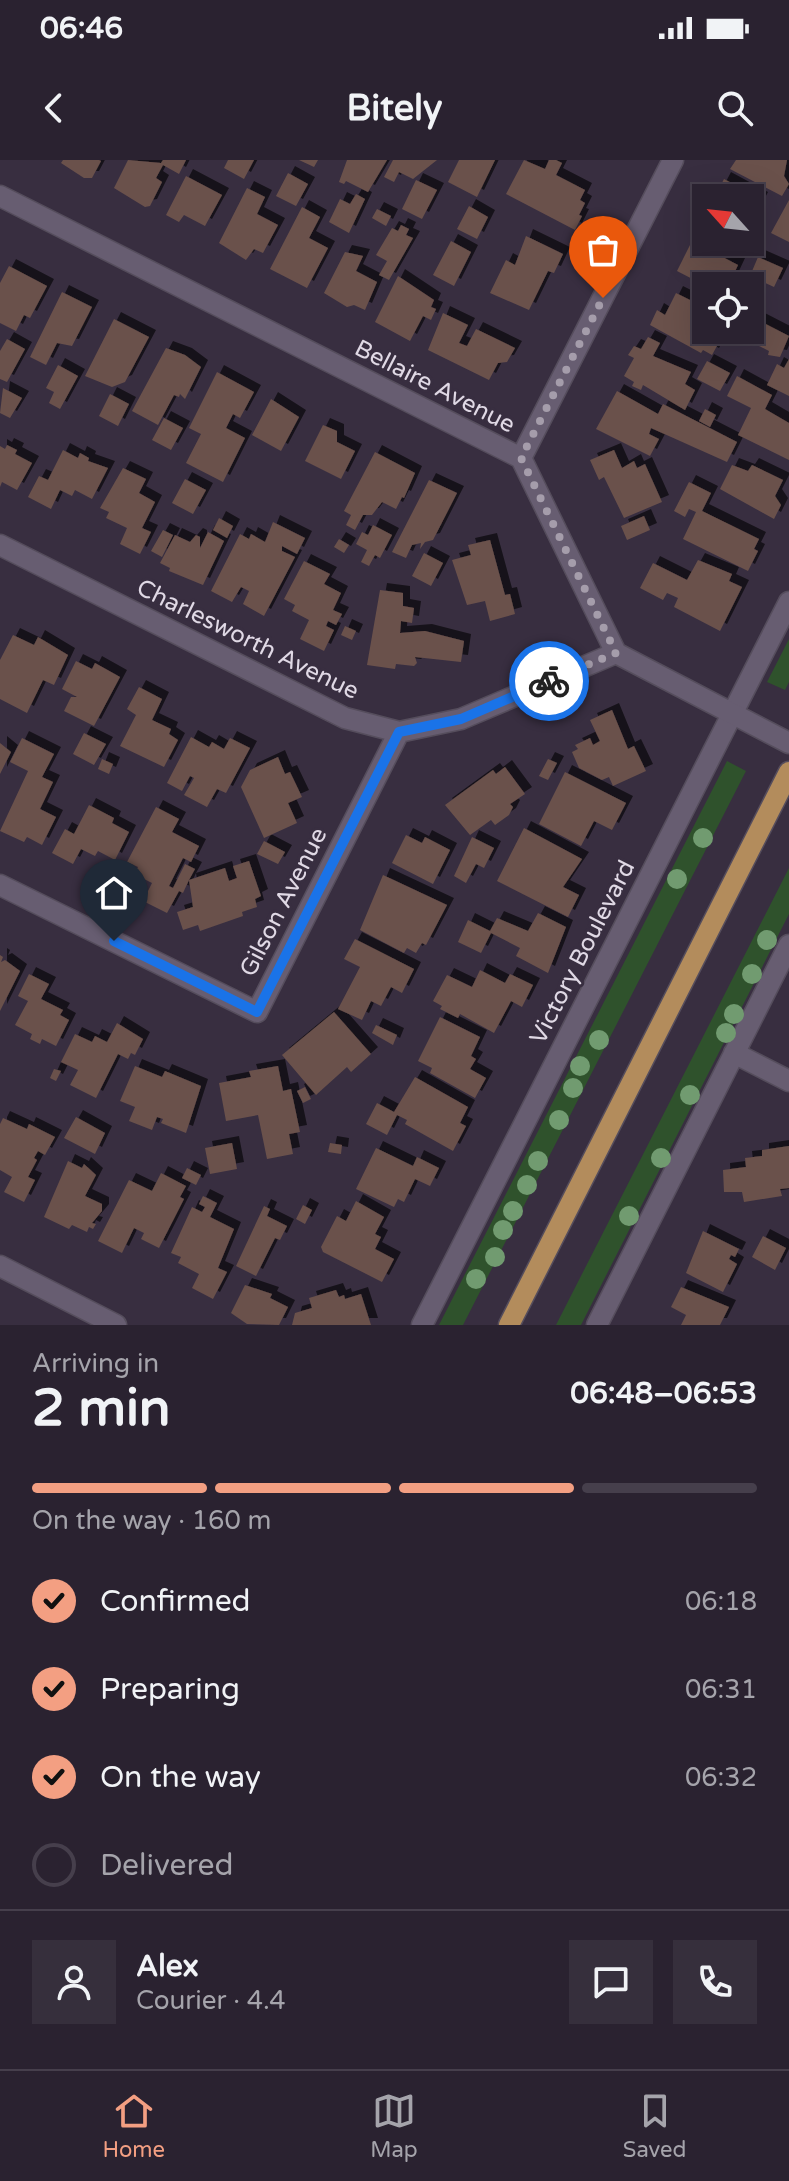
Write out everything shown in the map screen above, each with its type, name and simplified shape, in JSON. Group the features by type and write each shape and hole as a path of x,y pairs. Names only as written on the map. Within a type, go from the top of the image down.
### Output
{"main road":[{"path":"509,1325 789,772"}],"street":[{"path":"521,458 669,162"},
{"name":"Bellaire Avenue","path":"0,196 521,458 616,653"},
{"name":"Charlesworth Avenue","path":"0,545 345,718 399,732 461,719 616,653"},
{"name":"Victory Boulevard","path":"422,1325 789,602"},
{"path":"616,653 789,743"},
{"name":"Gilson Avenue","path":"0,885 257,1012 399,732"},
{"path":"597,1325 789,945"},
{"path":"734,1053 789,1081"},
{"path":"0,1266 116,1325"}],"green space":[{"path":"789,639 789,682 785,690 767,682"},
{"path":"727,761 746,771 463,1325 439,1325"},
{"path":"789,868 789,914 581,1325 556,1325"}],"building":[{"path":"63,160 101,161 92,178 84,178 61,163"},
{"path":"128,160 161,163 163,160 186,160 179,174 163,165 156,178 162,182 150,206 145,207 114,188"},
{"path":"228,160 254,160 244,179 224,168"},
{"path":"299,160 318,160 314,167"},
{"path":"347,160 387,160 368,192 346,181 344,184 339,182"},
{"path":"393,160 437,160 413,179 399,172 394,182 384,177"},
{"path":"459,160 495,160 477,197 448,182"},
{"path":"524,160 545,169 549,160 556,160 562,163 556,175 585,190 580,200 585,203 579,215 582,216 575,230 506,194"},
{"path":"736,160 787,160 784,176 789,184 782,196 730,169"},
{"path":"288,173 308,184 296,206 276,196"},
{"path":"186,176 222,195 205,226 184,215 179,222 166,215"},
{"path":"416,180 437,190 422,219 402,209"},
{"path":"247,188 265,197 257,214 278,225 263,253 254,249 246,260 219,243"},
{"path":"356,194 365,199 349,233 329,222 340,199 350,204"},
{"path":"789,200 789,242 771,233"},
{"path":"469,206 488,217 477,239 457,229"},
{"path":"302,207 320,217 309,238 328,248 307,288 270,269"},
{"path":"377,209 391,216 386,226 372,218"},
{"path":"401,225 409,229 406,235 413,238 389,280 379,275 387,261 376,255 392,228 398,231"},
{"path":"526,236 563,254 554,273 548,271 529,310 490,293 506,260 515,265"},
{"path":"451,241 471,252 454,286 433,275"},
{"path":"692,241 692,256 721,256 738,265 735,272 692,272 692,279 677,271"},
{"path":"345,252 363,256 356,271 377,282 365,310 354,305 347,307 324,293"},
{"path":"758,257 783,268 774,287 764,282 764,272 752,272"},
{"path":"9,266 47,286 30,318 24,315 16,331 0,323 0,283"},
{"path":"398,276 434,300 431,307 436,309 431,320 423,316 410,341 375,322"},
{"path":"62,292 92,307 72,346 57,343 46,365 30,357"},
{"path":"676,293 692,301 692,344 718,344 712,355 703,350 701,353 650,325 657,310 665,315"},
{"path":"443,313 468,325 459,343 467,346 476,329 515,348 507,362 498,363 489,380 428,350"},
{"path":"114,319 149,337 125,382 112,387 85,376"},
{"path":"764,323 789,336 780,357 768,355 769,351 755,344 764,344"},
{"path":"648,337 660,343 653,356 691,372 685,384 695,390 685,410 643,385 641,390 632,386 634,382 624,376 634,358 628,355 634,346 641,349"},
{"path":"7,339 25,349 7,382 0,379 0,351"},
{"path":"166,348 185,355 201,367 185,399 180,394 179,397 174,395 158,425 132,411"},
{"path":"789,359 789,396 767,385 777,364 784,368"},
{"path":"707,361 730,373 720,391 697,379"},
{"path":"58,365 78,376 60,409 49,403 54,392 46,388"},
{"path":"217,372 254,392 240,418 233,414 226,428 245,438 223,482 186,463 201,434 189,428"},
{"path":"737,376 772,395 765,409 789,423 789,460 738,435 751,408 727,396"},
{"path":"3,388 22,398 10,418 0,413"},
{"path":"617,391 658,414 663,404 737,442 727,462 651,428 649,434 659,439 650,456 596,429"},
{"path":"110,394 129,404 118,426 99,416"},
{"path":"271,399 299,417 281,451 252,435"},
{"path":"705,409 716,415 710,427 699,421"},
{"path":"164,418 183,428 171,450 152,440"},
{"path":"323,425 337,431 337,442 355,451 341,479 305,461"},
{"path":"7,445 17,450 15,454 32,463 17,490 2,482 0,487 0,446 5,449"},
{"path":"63,450 78,458 80,453 89,458 88,461 108,468 92,499 75,490 72,496 60,490 51,509 28,497 39,476 48,480"},
{"path":"614,450 622,468 634,461 637,468 645,464 662,502 624,518 604,477 599,480 590,460"},
{"path":"375,452 415,473 396,509 382,502 372,515 363,515 355,530 346,525 351,515 344,511"},
{"path":"732,465 748,471 752,465 783,480 775,496 781,505 774,519 720,489"},
{"path":"123,468 146,479 139,493 155,502 142,528 151,532 140,554 120,544 127,528 106,518 109,512 100,508"},
{"path":"185,479 206,490 193,514 172,503"},
{"path":"429,480 457,493 433,540 425,542 420,549 421,543 412,545 406,558 392,552"},
{"path":"689,482 711,493 702,511 759,539 754,549 758,551 748,571 683,539 696,512 689,509 685,517 674,511"},
{"path":"644,516 650,530 627,540 621,526"},
{"path":"219,518 233,526 227,538 213,530"},
{"path":"273,522 305,538 297,554 282,546 282,551 295,557 264,616 243,604 249,591 241,587 232,602 211,591 240,534 249,539 251,534 265,542"},
{"path":"373,525 392,535 380,558 375,555 369,566 361,562 367,550 356,544 362,532 368,535"},
{"path":"163,530 173,535 162,557 151,551"},
{"path":"208,532 224,541 203,585 169,571 170,568 160,563 175,535 190,542 196,535 200,537 200,548"},
{"path":"339,539 349,545 344,553 334,547"},
{"path":"490,540 505,595 510,594 515,614 490,621 485,601 467,605 452,560 471,555 468,545"},
{"path":"424,553 443,563 431,586 412,576"},
{"path":"698,560 732,574 729,581 742,587 720,631 674,607 678,598 667,593 663,600 640,588 653,563 687,580"},
{"path":"304,561 330,574 324,584 341,593 333,610 342,614 336,625 328,621 326,626 334,630 324,651 300,639 309,620 292,611 295,605 284,599"},
{"path":"380,590 403,593 403,606 414,608 412,623 401,621 400,633 425,631 464,641 461,662 415,657 417,663 414,666 396,664 395,669 367,665"},
{"path":"345,626 356,631 352,640 341,635"},
{"path":"13,635 34,645 38,637 68,655 54,685 43,680 27,713 0,699 0,660"},
{"path":"76,661 92,669 95,663 120,677 94,726 64,711 71,697 77,697 62,689"},
{"path":"139,687 162,699 152,720 171,729 169,734 178,740 164,767 120,746 136,715 127,709"},
{"path":"612,710 628,749 634,746 646,771 613,786 609,777 602,780 579,768 572,752 578,749 575,745 590,738 593,745 600,741 590,720"},
{"path":"84,733 106,744 94,765 73,754"},
{"path":"191,737 209,747 212,742 224,749 230,738 250,748 226,793 217,789 207,807 184,795 194,778 190,776 182,791 167,783"},
{"path":"22,738 54,754 42,777 53,782 40,809 56,817 42,845 27,837 24,842 0,831 28,771 10,762"},
{"path":"0,743 11,752 0,774"},
{"path":"278,757 285,774 290,772 302,797 288,803 297,823 264,838 241,787 250,770"},
{"path":"102,759 113,764 109,774 98,769"},
{"path":"548,759 557,763 548,780 539,776"},
{"path":"505,767 525,794 510,804 513,807 509,815 495,825 491,820 470,835 445,805 493,770 496,774"},
{"path":"565,772 626,803 612,830 594,821 581,846 539,824"},
{"path":"89,805 114,818 112,823 129,832 115,860 98,851 95,856 81,849 73,864 52,853 65,829 74,834"},
{"path":"156,807 179,819 172,832 199,846 191,862 183,858 169,886 173,888 185,864 195,869 183,893 179,891 167,913 143,901 152,883 134,874 138,867 127,862"},
{"path":"524,828 582,859 563,887 579,895 568,917 497,881"},
{"path":"406,835 422,843 425,837 450,850 433,884 392,863"},
{"path":"472,837 494,848 484,868 476,864 466,883 454,876"},
{"path":"264,841 285,852 278,864 257,854"},
{"path":"249,861 261,896 255,899 257,907 242,912 243,916 200,931 198,925 183,930 177,912 193,907 189,880 225,868 229,881 237,878 233,866"},
{"path":"383,875 447,905 426,945 422,943 416,953 407,948 404,953 360,930"},
{"path":"538,913 566,927 548,973 516,956 520,948 491,933 481,953 458,942 468,920 490,931 497,918 528,931"},
{"path":"355,939 414,969 402,993 391,987 381,1006 371,1001 362,1020 338,1009 360,967 344,959"},
{"path":"0,955 3,957 1,962 5,960 20,971 0,1011"},
{"path":"480,970 505,983 510,974 533,985 522,1007 511,1001 494,1033 460,1014 458,1018 440,1009 442,1006 433,1001 447,975 472,987"},
{"path":"29,974 49,984 41,999 63,1010 60,1015 69,1020 56,1046 42,1039 40,1044 30,1039 32,1034 15,1025 28,1001 18,996"},
{"path":"334,1012 371,1054 351,1072 347,1067 316,1095 282,1055"},
{"path":"440,1017 480,1037 471,1056 476,1059 470,1069 486,1078 475,1098 430,1073 432,1068 418,1061"},
{"path":"117,1023 143,1039 135,1055 131,1053 128,1059 118,1054 96,1098 70,1085 78,1070 61,1062 75,1034 92,1042 95,1036 107,1042"},
{"path":"376,1025 397,1035 393,1045 372,1033"},
{"path":"135,1066 162,1077 165,1071 201,1086 186,1133 161,1123 163,1119 157,1117 152,1130 129,1121 135,1107 120,1101"},
{"path":"278,1066 283,1091 291,1089 300,1132 289,1134 293,1154 267,1159 258,1115 226,1121 219,1083 251,1077 249,1071"},
{"path":"54,1069 61,1071 56,1081 50,1078"},
{"path":"415,1077 468,1107 460,1123 466,1126 453,1151 405,1124 407,1120 397,1115 387,1135 366,1124 377,1103 394,1112"},
{"path":"305,1087 311,1099 303,1103 297,1091"},
{"path":"76,1117 105,1133 95,1154 64,1138"},
{"path":"3,1118 27,1129 29,1124 55,1137 45,1155 38,1151 34,1158 37,1160 28,1177 35,1180 24,1202 4,1192 12,1177 0,1170 0,1124"},
{"path":"232,1143 237,1169 210,1174 205,1148"},
{"path":"330,1143 342,1145 341,1154 328,1152"},
{"path":"789,1146 789,1188 780,1189 782,1196 744,1202 742,1192 724,1192 723,1170 746,1167 745,1158 762,1156 762,1150"},
{"path":"376,1148 413,1166 417,1157 439,1168 430,1186 415,1179 404,1202 398,1199 394,1207 356,1189"},
{"path":"68,1161 82,1168 84,1164 96,1175 85,1196 102,1204 102,1211 92,1223 96,1224 93,1229 89,1227 87,1232 72,1225 69,1229 44,1217"},
{"path":"187,1168 201,1175 196,1185 182,1178"},
{"path":"161,1173 186,1186 180,1197 184,1199 159,1248 141,1239 144,1233 134,1228 122,1253 98,1241 129,1180 152,1191"},
{"path":"203,1196 217,1203 210,1217 234,1229 218,1268 227,1272 213,1299 192,1288 199,1274 178,1263 181,1257 171,1253 192,1207 202,1212 205,1207 199,1204"},
{"path":"356,1201 384,1217 375,1234 381,1237 375,1249 394,1259 382,1282 323,1252 321,1247 337,1216 346,1221"},
{"path":"303,1205 312,1210 305,1224 296,1219"},
{"path":"264,1206 270,1209 267,1216 287,1226 280,1240 275,1238 256,1276 236,1266"},
{"path":"703,1231 739,1249 735,1257 731,1255 729,1259 737,1264 723,1292 686,1273"},
{"path":"763,1236 786,1248 775,1270 752,1257"},
{"path":"245,1285 272,1294 270,1298 288,1307 279,1325 247,1324 231,1313"},
{"path":"681,1287 729,1307 720,1325 681,1325 686,1315 671,1307"},
{"path":"336,1290 339,1297 344,1295 345,1299 361,1294 371,1325 292,1325 295,1313 312,1308 309,1298"}],"way so far":[{"path":"549,681 616,653 521,458 603,298"}],"route":[{"path":"114,941 257,1012 399,732 461,719 549,681"}]}
